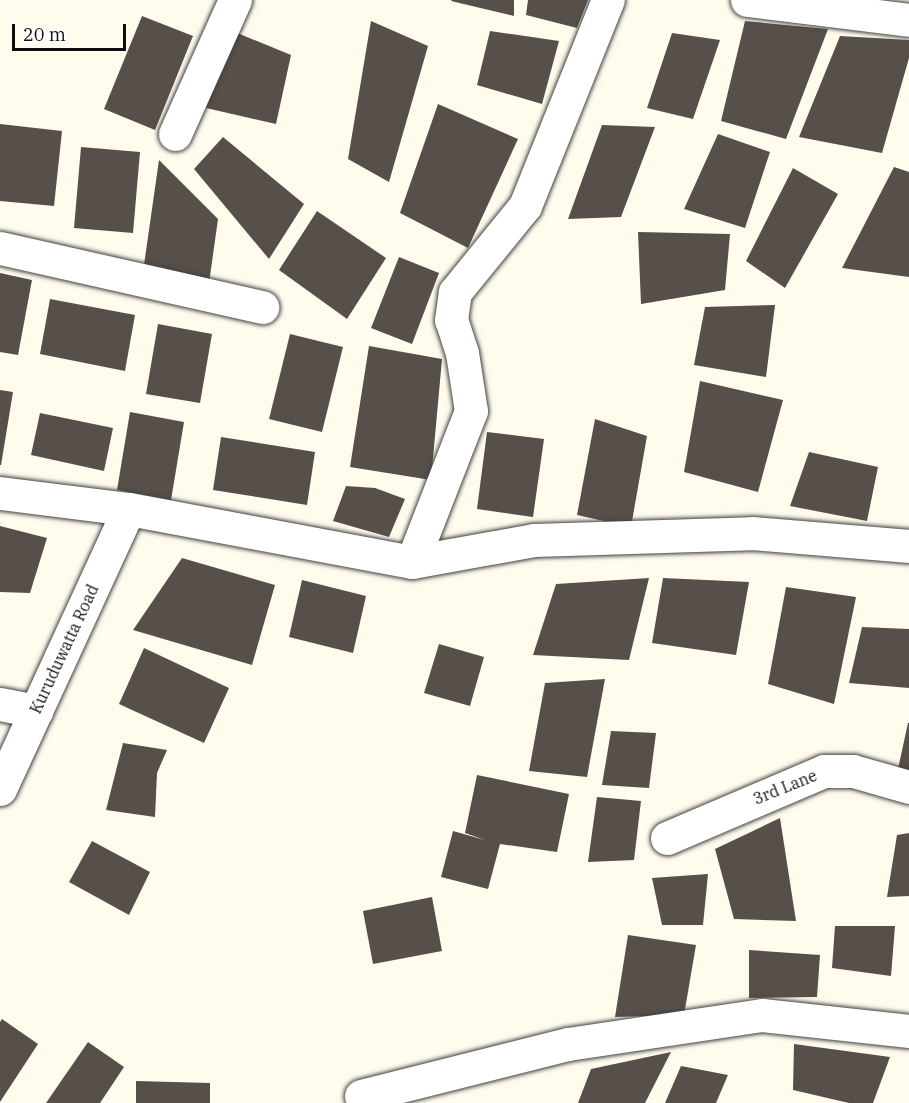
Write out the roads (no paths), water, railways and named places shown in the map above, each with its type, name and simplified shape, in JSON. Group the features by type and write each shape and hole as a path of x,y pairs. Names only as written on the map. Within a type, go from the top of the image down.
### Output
{"street":[{"path":"176,134 235,0"},
{"path":"412,562 471,411 462,353 451,320 455,292 525,206 608,0"},
{"path":"747,0 909,20"},
{"path":"0,248 262,307"},
{"path":"0,492 129,509 412,562 545,540 752,533 909,546"},
{"name":"Kuruduwatta Road","path":"0,789 129,509"},
{"path":"0,704 36,711"},
{"name":"3rd Lane","path":"667,838 824,771 853,771 909,787"},
{"path":"361,1096 568,1044 762,1015 909,1031"}]}
